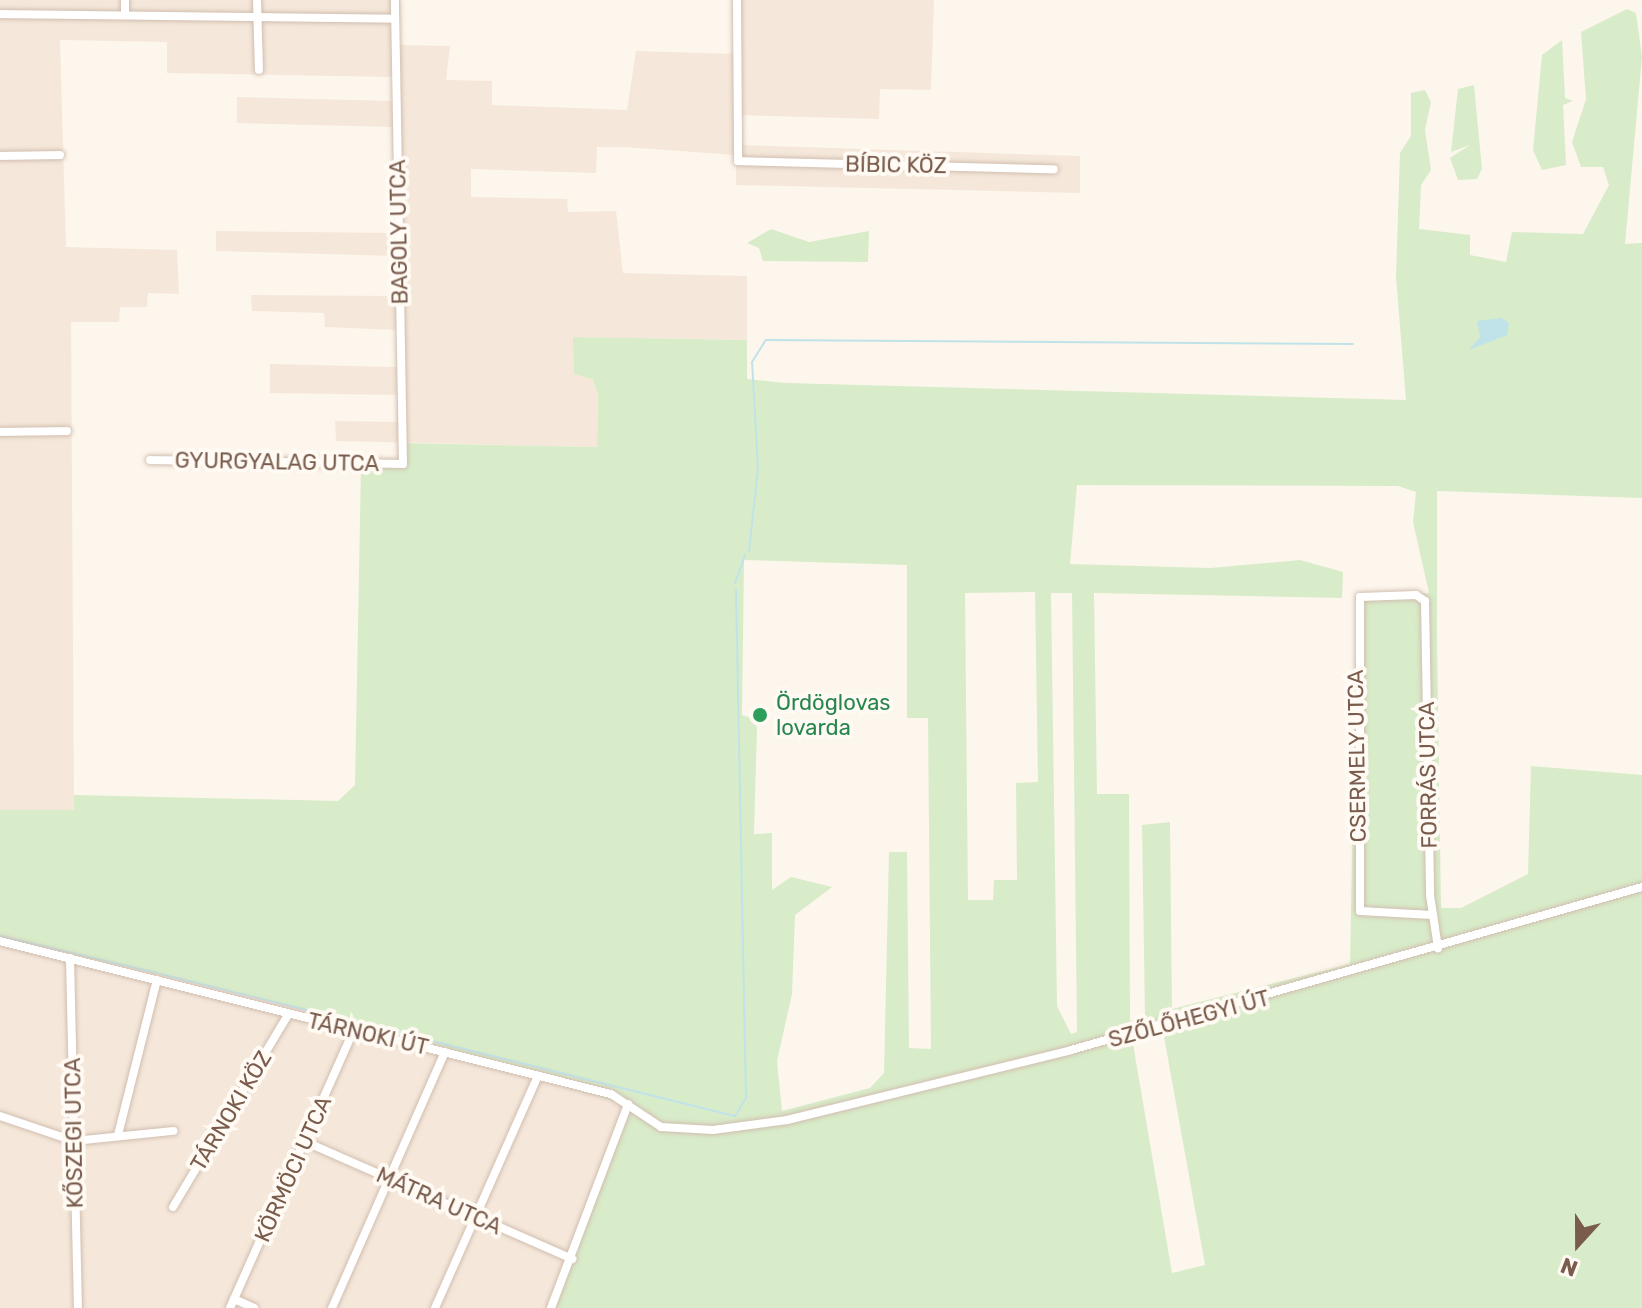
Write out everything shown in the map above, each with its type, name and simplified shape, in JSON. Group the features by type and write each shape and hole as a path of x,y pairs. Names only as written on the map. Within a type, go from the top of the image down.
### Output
{"street":[{"path":"125,0 125,14"},
{"path":"257,0 259,70"},
{"name":"BAGOLY UTCA","path":"395,0 403,464"},
{"name":"BÍBIC KÖZ","path":"737,0 738,161 1054,169"},
{"path":"0,14 395,19"},
{"path":"0,156 60,155"},
{"path":"0,432 67,431"},
{"name":"GYURGYALAG UTCA","path":"150,460 403,464"},
{"name":"CSERMELY UTCA","path":"1425,601 1411,594 1355,600 1359,906 1363,914 1432,915"},
{"name":"FORRÁS UTCA","path":"1425,601 1432,915 1438,948"},
{"name":"SZŐLŐHEGYI ÚT","path":"730,1129 1071,1050 1438,948 1642,887"},
{"name":"TÁRNOKI ÚT","path":"0,941 538,1076 628,1104 661,1127 730,1129"},
{"name":"KŐSZEGI UTCA","path":"70,958 78,1308"},
{"path":"118,1135 157,980"},
{"name":"TÁRNOKI KÖZ","path":"173,1207 288,1015"},
{"name":"KÖRMÖCI UTCA","path":"232,1303 354,1029"},
{"path":"332,1308 445,1052"},
{"path":"435,1308 538,1076"},
{"path":"551,1308 628,1104"},
{"path":"0,1116 74,1141 173,1131"},
{"name":"MÁTRA UTCA","path":"306,1142 572,1259"},
{"path":"232,1303 254,1308"}],"shaded area":[{"path":"0,0 400,0 400,45 450,46 446,80 492,81 492,105 627,110 636,51 736,54 734,0 934,0 931,90 880,89 879,119 740,115 740,145 1080,156 1080,193 736,185 736,155 623,147 597,147 596,173 471,169 471,197 567,199 568,212 616,211 623,273 747,276 747,340 573,337 598,393 597,447 336,441 335,421 397,422 397,395 270,393 270,364 396,367 397,330 325,327 324,313 252,311 251,295 395,296 396,256 216,251 216,231 395,233 392,127 237,123 237,97 393,101 393,77 167,73 167,42 60,40 66,247 177,250 179,294 148,293 147,307 120,307 119,322 71,322 74,810 0,810"},
{"path":"0,937 378,1027 632,1106 552,1308 0,1308"}],"green space":[{"path":"1627,9 1636,13 1642,57 1625,244 1642,243 1642,498 1437,491 1441,908 1461,908 1528,874 1531,766 1642,775 1642,1308 552,1308 632,1107 378,1027 0,937 0,810 74,810 74,795 338,801 355,785 361,466 401,463 401,443 597,447 598,394 592,379 574,374 573,337 747,340 747,379 786,383 1406,400 1396,277 1400,153 1411,136 1411,93 1425,90 1431,102 1425,130 1431,170 1421,185 1419,229 1470,235 1470,255 1506,262 1512,232 1583,234 1609,185 1603,167 1581,167 1572,142 1586,99 1581,32","holes":["1077,485 1398,486 1416,492 1413,522 1429,593 1357,595 1350,964 1172,1009 1170,822 1142,825 1145,1017 1130,1021 1129,794 1097,794 1094,593 1342,598 1343,572 1300,560 1210,568 1070,564","744,560 907,565 907,718 928,718 931,1049 909,1048 907,852 889,852 884,1073 870,1088 782,1111 777,1061 792,994 795,915 832,887 791,877 772,890 772,833 754,834 755,719 742,715","1035,592 1038,782 1016,783 1017,880 994,880 993,900 968,900 965,593","1051,593 1072,593 1077,1032 1071,1034 1057,1006","1163,1031 1205,1265 1172,1273 1132,1038"]},
{"path":"1562,40 1565,98 1573,101 1563,105 1566,165 1542,170 1533,150 1542,55"},
{"path":"1474,85 1482,169 1477,179 1458,180 1450,158 1470,145 1451,152 1458,89"},
{"path":"771,229 809,242 869,231 868,262 763,261 759,248 747,243"}],"water":[{"path":"1501,318 1509,323 1507,335 1469,350 1480,337 1477,321"}],"waterway":[{"path":"749,551 758,468 752,362 766,340 1353,344"},
{"path":"735,583 745,555"},
{"path":"161,974 735,1116 746,1098 736,590"},
{"path":"0,936 158,973"}],"place":[{"name":"Ördöglovas lovarda","path":"760,715"}]}
